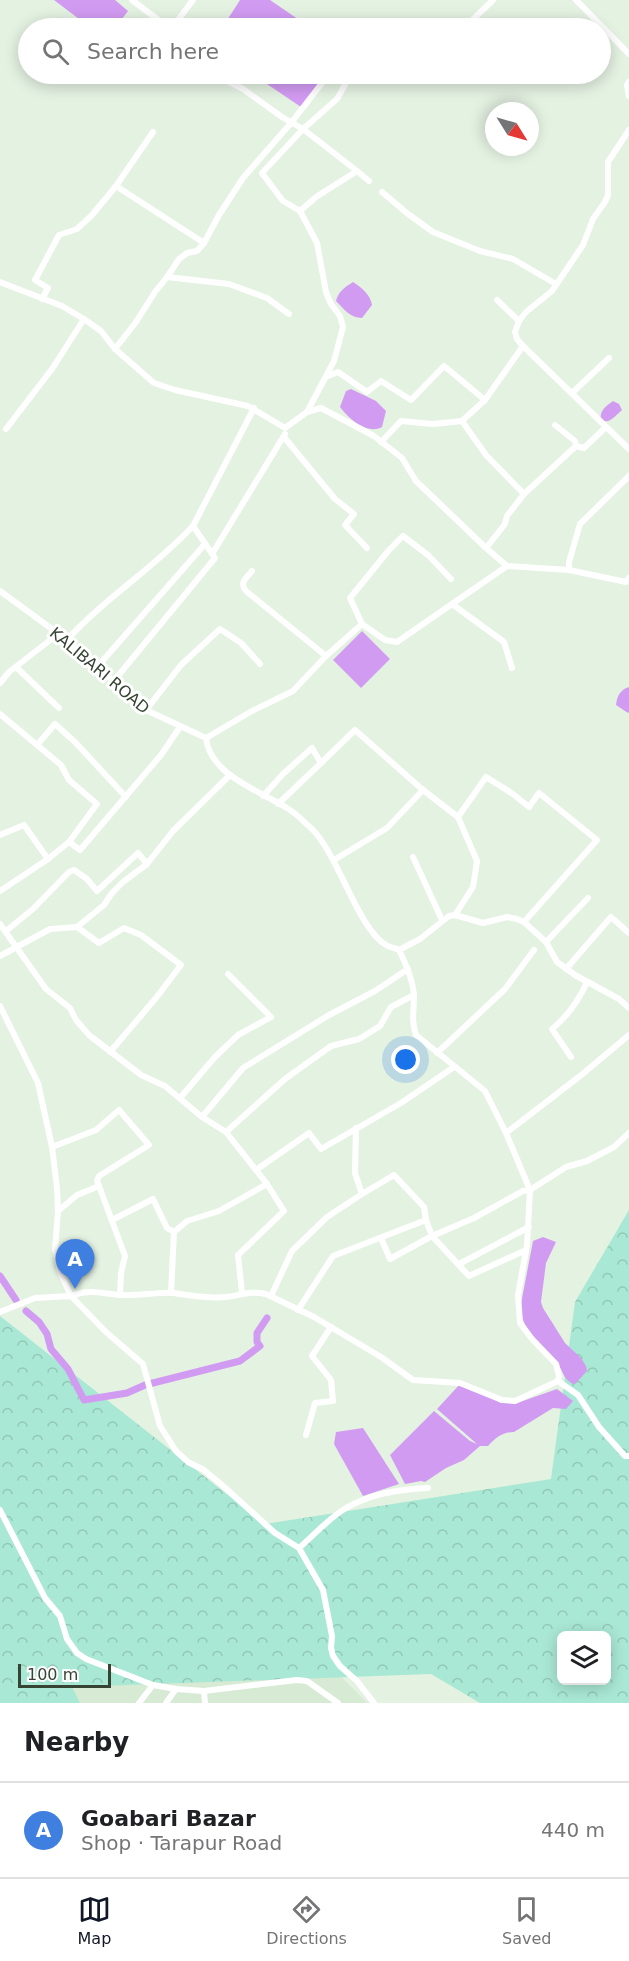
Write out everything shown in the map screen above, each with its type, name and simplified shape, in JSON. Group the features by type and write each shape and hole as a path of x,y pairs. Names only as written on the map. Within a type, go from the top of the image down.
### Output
{"street":[{"path":"132,0 157,18"},
{"path":"179,18 193,0"},
{"path":"475,18 494,0"},
{"path":"576,0 594,18"},
{"path":"611,36 629,54"},
{"path":"629,82 627,85 629,96"},
{"path":"233,84 303,129 369,181"},
{"path":"115,349 179,259 186,253 197,251 204,243 236,187 321,84"},
{"path":"307,412 334,361 343,327 340,316 326,292 317,243 300,211 283,201 262,173 303,129 337,99 345,84"},
{"path":"629,130 608,162 608,195 593,219 583,245 552,291 526,312 515,332 523,346 629,449"},
{"path":"42,299 48,288 35,280 59,235 77,229 116,186 153,132"},
{"path":"300,211 316,197 357,171"},
{"path":"116,186 204,243"},
{"path":"382,192 433,232 480,251 513,259 556,284"},
{"path":"167,277 229,284 267,298 289,314"},
{"path":"0,282 62,306 84,319 101,331 115,349 154,383 254,408 285,428"},
{"path":"496,300 519,321"},
{"path":"6,429 57,361 84,319"},
{"path":"381,442 401,421 433,424 462,422 484,400 523,346"},
{"path":"572,393 609,358"},
{"path":"327,376 338,372 367,392 381,381 411,400 444,366 484,400"},
{"path":"67,640 97,609 130,584 193,526 254,408"},
{"path":"212,554 284,437 285,428 307,412 321,408 381,442 402,458 416,481 507,566 569,570 628,582"},
{"path":"462,422 486,455 524,494"},
{"path":"555,425 575,441 576,446"},
{"path":"576,446 584,448 606,427"},
{"path":"284,437 335,499 354,514 345,525 367,548"},
{"path":"486,548 524,494 576,446"},
{"path":"569,570 569,562 580,524 629,476"},
{"path":"113,682 215,558 193,526"},
{"path":"451,579 428,555 403,536 388,550 350,598 362,624 385,640 397,642 507,566"},
{"path":"98,666 205,543"},
{"path":"252,571 242,583 246,591 326,656"},
{"name":"KALIBARI ROAD","path":"1,595 67,640 146,710 206,738"},
{"path":"452,604 504,642 512,668"},
{"path":"362,624 326,656 293,691 252,711 206,738 207,747 220,766 230,775 263,796 286,807 313,830 334,860 374,935 385,945 399,950 408,969 414,995 412,1024 416,1035 485,1091 530,1190 529,1227 518,1295 520,1323 556,1364 558,1382"},
{"path":"146,710 182,665 220,629 241,643 260,664"},
{"path":"0,683 15,667 58,634"},
{"path":"15,667 59,708"},
{"path":"0,714 61,765 69,780 97,804 69,842 48,860 0,891"},
{"path":"37,745 55,724 126,797"},
{"path":"69,842 80,850 161,755 180,727"},
{"path":"278,804 355,730 423,790 458,817 477,861 473,887 455,915"},
{"path":"263,796 312,748 321,763"},
{"path":"0,956 50,929 77,927 104,905 123,882 147,864 179,824 230,775"},
{"path":"458,817 486,777 529,807 539,793 597,840 524,922"},
{"path":"334,860 387,828 423,790"},
{"path":"0,835 24,825 48,860"},
{"path":"6,931 33,909 69,872 74,870 87,879 97,891 138,853 147,864"},
{"path":"413,857 442,920"},
{"path":"546,942 588,898"},
{"path":"399,950 420,939 449,916 455,915 483,922 507,917 524,922 546,942 557,962 566,969 619,999 629,1008"},
{"path":"566,969 611,918 629,933"},
{"path":"0,924 46,989 70,1008 88,1035 141,1074 165,1086 202,1117 226,1132 267,1184 284,1211 238,1255 242,1293"},
{"path":"77,927 99,943 124,928 141,935 181,965 110,1052"},
{"path":"437,1053 505,989 534,950"},
{"path":"202,1117 243,1068 408,969"},
{"path":"180,1098 215,1057 238,1035 271,1017 228,974"},
{"path":"571,1057 552,1029 578,1001 587,982"},
{"path":"226,1132 285,1079 331,1046 358,1039 380,1026 391,1007 414,995"},
{"path":"0,1006 38,1083 52,1147 58,1211 56,1249 60,1272 71,1296 106,1332 143,1364 149,1379 160,1426 176,1451 188,1462 204,1470 275,1533 299,1548 323,1590 332,1636 333,1656 374,1703"},
{"path":"506,1133 629,1035"},
{"path":"256,1170 309,1133 321,1149 430,1085 454,1067"},
{"path":"52,1147 96,1130 119,1110 149,1145 99,1176 97,1181 125,1256 121,1273 120,1295"},
{"path":"356,1128 355,1173 362,1194"},
{"path":"381,1238 390,1259 523,1191 530,1190 566,1167 587,1161 614,1148 629,1133"},
{"path":"271,1296 292,1251 327,1218 394,1174 424,1207 432,1236 469,1276 526,1250"},
{"path":"171,1293 174,1232 187,1221 219,1210 267,1184"},
{"path":"58,1211 77,1195 99,1186"},
{"path":"112,1220 153,1199 167,1228 174,1232"},
{"path":"298,1310 333,1256 426,1220"},
{"path":"459,1264 529,1227"},
{"path":"0,1312 35,1298 71,1296 80,1292 120,1295 171,1293 226,1298 242,1293 258,1292 271,1296 331,1327 381,1357 413,1380 460,1383 502,1400 515,1401 558,1382"},
{"path":"306,1435 315,1403 333,1401 331,1380 312,1356 331,1327"},
{"path":"558,1382 578,1395 599,1427 625,1456 629,1456"},
{"path":"299,1548 345,1509 359,1502 405,1488 428,1488"},
{"path":"0,1510 45,1598 60,1616 67,1639 77,1653 86,1659 153,1685 176,1689 204,1691 297,1680 307,1681 338,1703"},
{"path":"139,1703 153,1685"},
{"path":"166,1703 176,1689"},
{"path":"204,1691 205,1703"}],"shaded area":[{"path":"54,0 115,0 128,11 123,18 78,18"},
{"path":"240,0 270,0 296,18 228,18"},
{"path":"267,84 318,84 301,107"},
{"path":"353,282 367,294 372,305 362,318 351,315 336,301 342,290"},
{"path":"351,389 376,401 386,411 382,427 370,429 364,427 344,412 340,407 346,391"},
{"path":"613,401 619,404 622,410 610,420 601,420 602,411"},
{"path":"362,631 390,659 361,688 333,660"},
{"path":"629,687 628,713 616,705 620,694"},
{"path":"543,1237 556,1242 546,1263 541,1302 565,1343 586,1366 587,1371 575,1384 567,1380 557,1362 534,1338 525,1325 520,1309 533,1241"},
{"path":"461,1383 501,1403 517,1403 557,1389 573,1401 566,1409 553,1408 514,1432 500,1436 488,1446 480,1446 464,1460 446,1468 425,1482 405,1484 390,1455 434,1411 470,1441 477,1444 437,1409"},
{"path":"363,1428 399,1484 363,1496 334,1444 336,1432"},
{"path":"60,1633 324,1659 367,1703 55,1703"}],"green space":[{"path":"629,1210 629,1703 480,1703 431,1674 72,1687 80,1703 0,1703 0,1316 265,1524 551,1479 575,1302"}],"waterway":[{"path":"0,1276 16,1300"},
{"path":"26,1311 39,1322 47,1334 51,1349 68,1369 84,1400 127,1393 145,1385 240,1361 260,1346 257,1342 257,1333 267,1318"}],"place":[{"name":"Goabari Bazar","path":"75,1289"}]}
